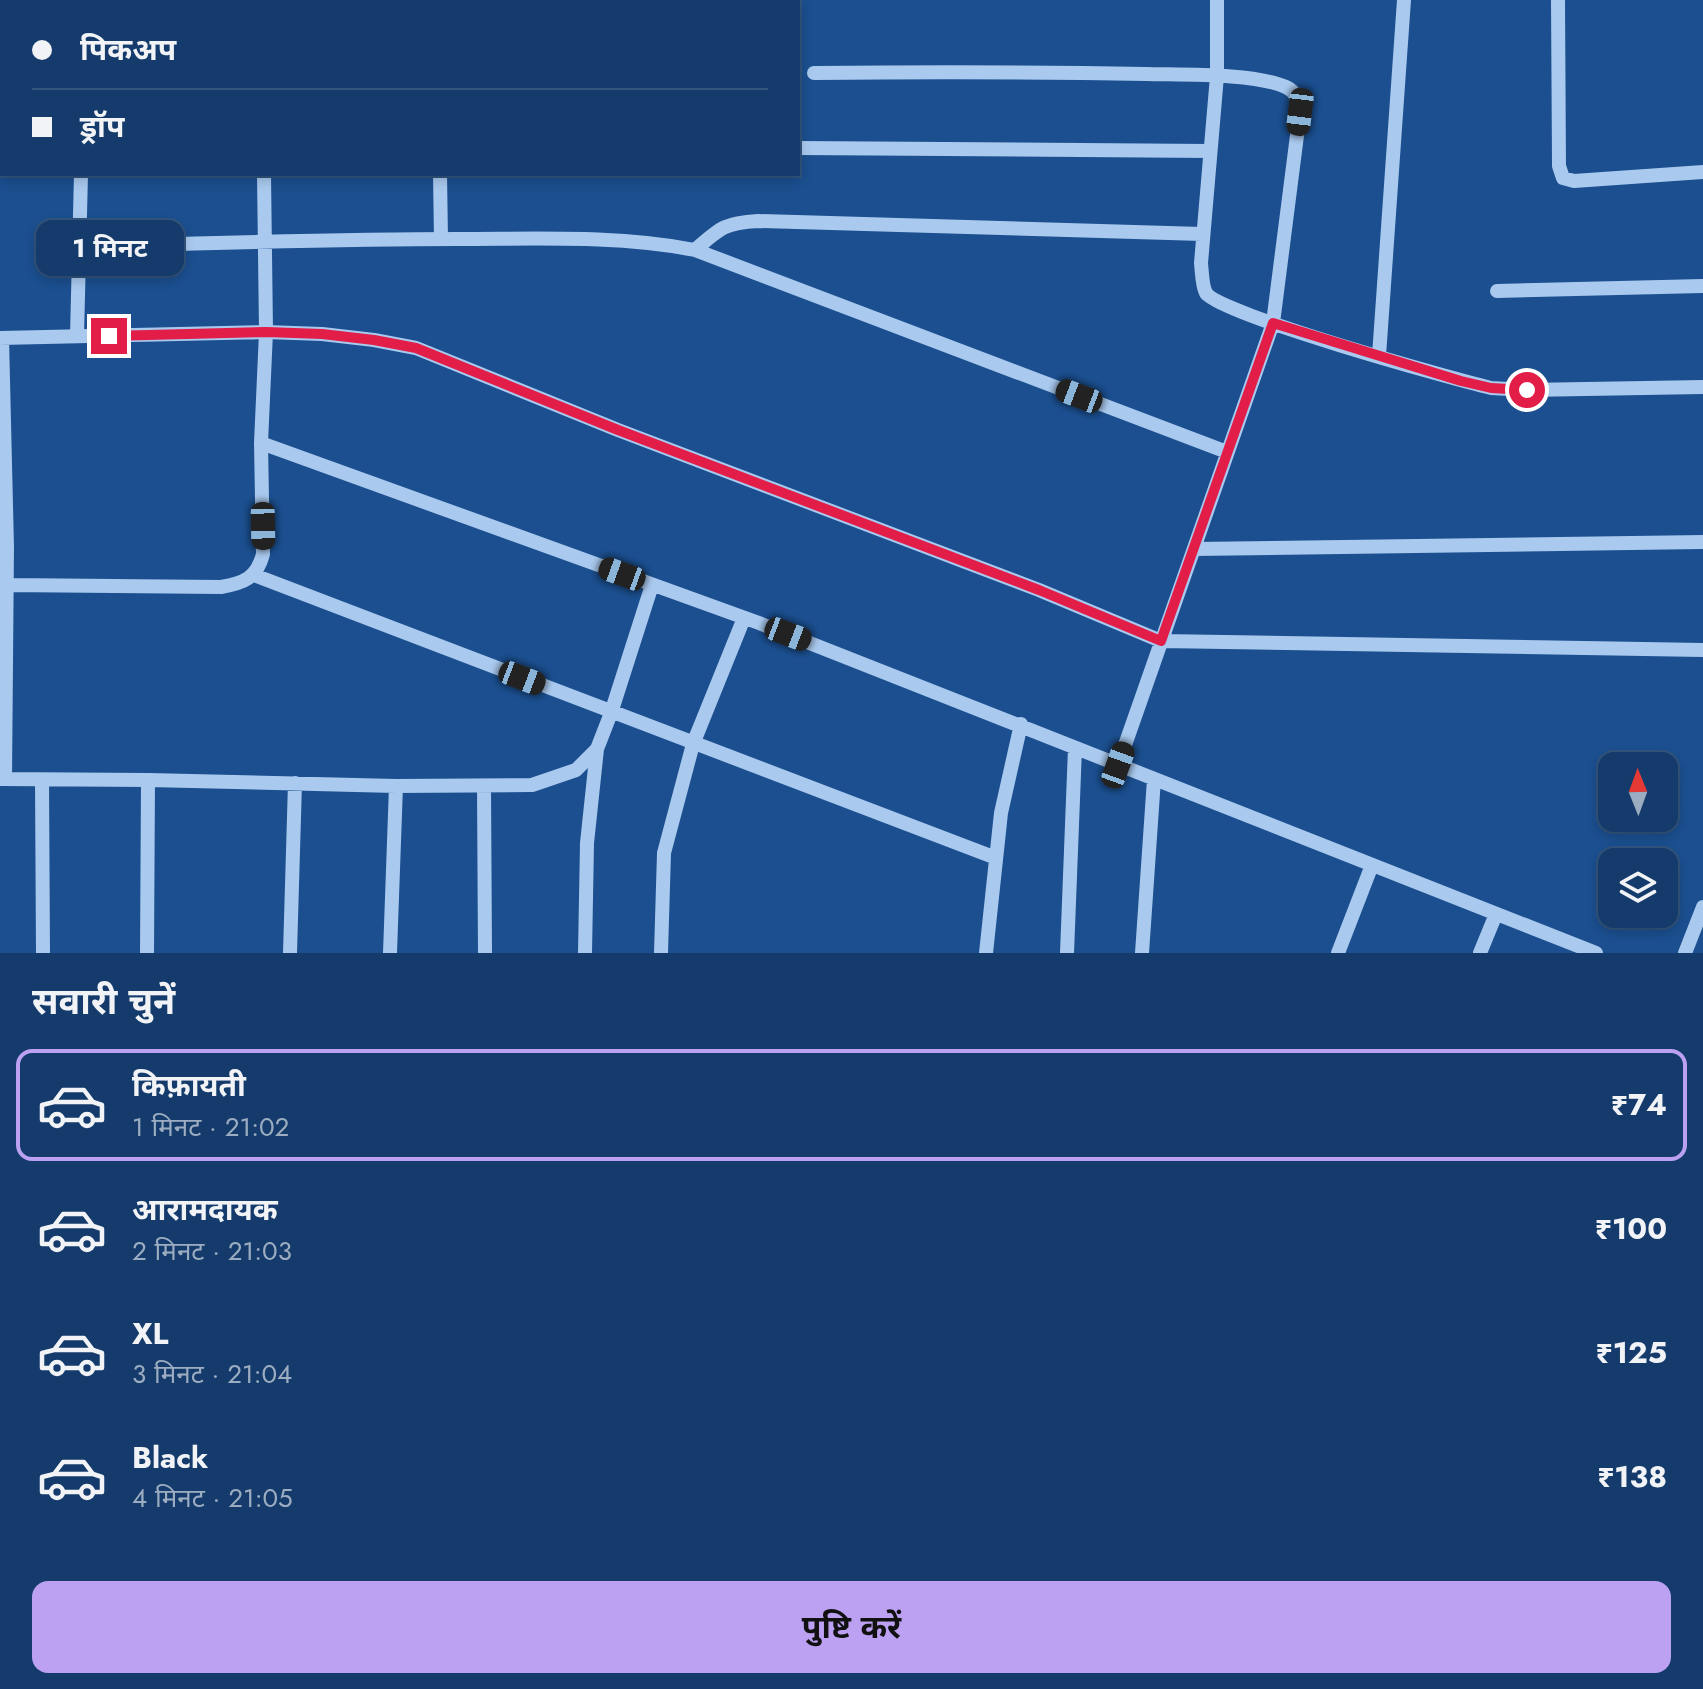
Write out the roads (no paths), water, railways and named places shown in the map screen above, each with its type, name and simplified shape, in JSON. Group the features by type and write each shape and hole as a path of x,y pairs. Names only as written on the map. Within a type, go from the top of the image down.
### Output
{"street":[{"path":"1217,0 1217,76 1202,234 1201,263 1205,292 1226,307 1273,323 1491,388 1703,387"},
{"path":"1379,356 1404,0"},
{"path":"1558,0 1559,166 1563,178 1574,181 1703,172"},
{"path":"814,73 1217,76 1272,82 1289,88 1297,96 1300,112 1273,323 1118,765"},
{"path":"800,148 1210,151"},
{"path":"77,336 81,176"},
{"path":"7,585 221,587 242,583 254,575 260,566 263,554 261,443 266,332 264,176"},
{"path":"440,176 441,239"},
{"path":"695,250 732,222 758,221 1202,234"},
{"path":"81,247 264,241 568,239 633,242 695,250 1227,452"},
{"path":"1497,291 1703,286"},
{"path":"597,749 576,770 532,785 396,786 2,779 7,585 1,338 266,332 335,335 416,348 618,430 1039,590 1161,641 1703,650"},
{"path":"261,443 744,618 1021,724 1496,914 1557,946 1596,953"},
{"path":"1194,549 1703,542"},
{"path":"254,575 996,858"},
{"path":"585,953 587,843 597,749 652,585"},
{"path":"661,953 664,853 693,744 744,618"},
{"path":"986,953 1001,813 1021,724"},
{"path":"1067,953 1075,748"},
{"path":"1142,953 1154,779"},
{"path":"42,780 43,953"},
{"path":"147,953 148,780"},
{"path":"290,953 295,783"},
{"path":"390,953 396,786"},
{"path":"484,786 485,953"},
{"path":"1338,953 1372,865"},
{"path":"1685,953 1703,907"},
{"path":"1480,953 1496,914"}]}
